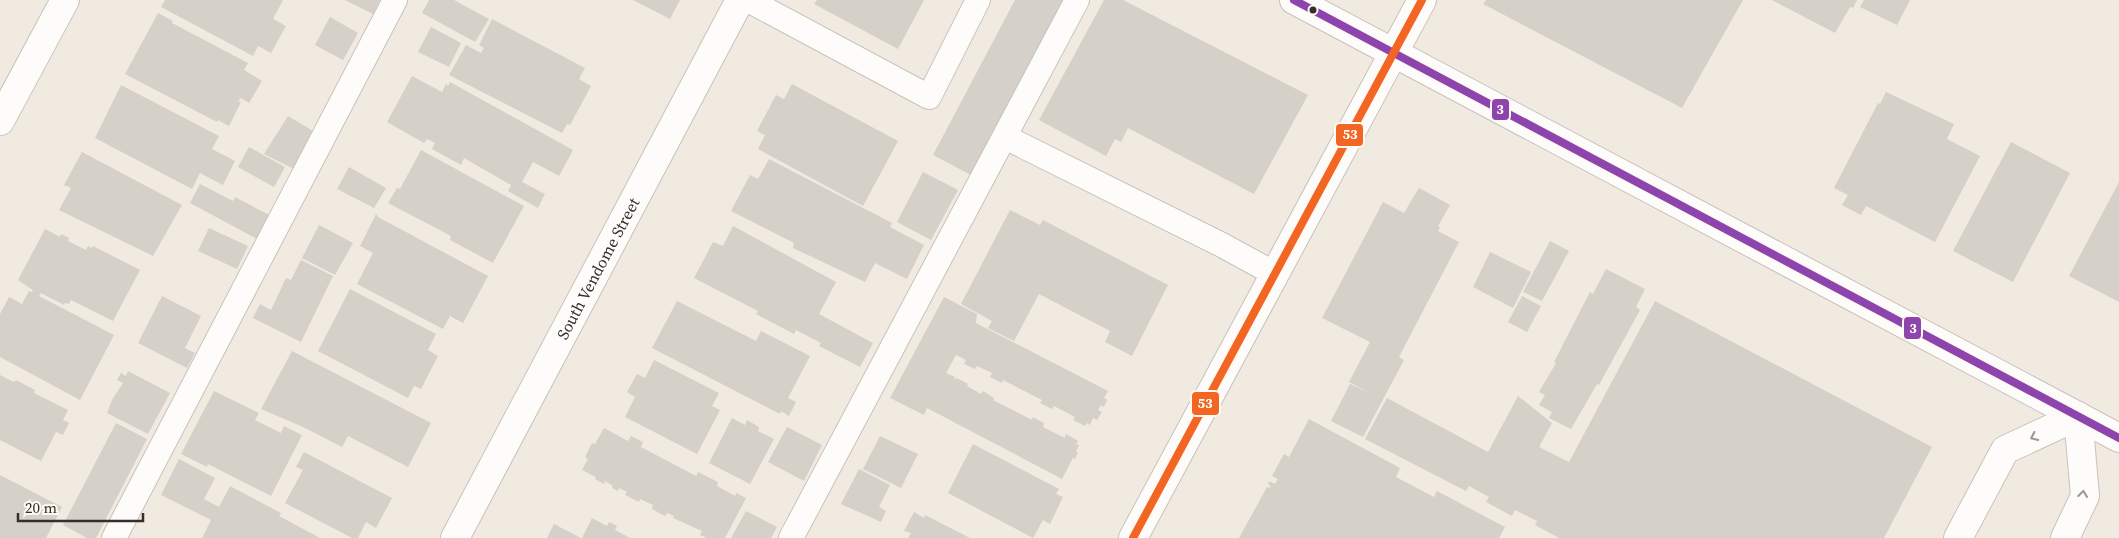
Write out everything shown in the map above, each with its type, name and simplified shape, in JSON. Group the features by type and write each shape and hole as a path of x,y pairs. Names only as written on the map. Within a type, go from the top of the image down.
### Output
{"street":[{"path":"0,121 65,0"},
{"name":"South Vendome Street","path":"455,538 740,0"},
{"path":"1294,0 2119,438"},
{"path":"1133,538 1422,0"},
{"path":"1958,538 2005,450 2078,416"},
{"path":"2065,538 2085,496 2078,416"}],"lane":[{"path":"114,538 395,0"},
{"path":"748,0 929,97 978,0"},
{"path":"791,538 1077,0"},
{"path":"1005,137 1222,245 1275,274"}],"building":[{"path":"165,0 283,0 273,19 286,26 271,53 258,46 253,56 161,7"},
{"path":"345,0 380,0 373,14"},
{"path":"429,0 454,0 489,19 475,42 422,13"},
{"path":"633,0 680,0 670,19"},
{"path":"817,0 924,0 898,49 814,4"},
{"path":"1015,0 1066,0 973,176 933,155"},
{"path":"1104,0 1123,0 1308,95 1254,194 1128,128 1121,142 1115,139 1106,156 1039,120"},
{"path":"1486,0 1743,0 1682,108 1483,4"},
{"path":"1772,0 1857,0 1853,8 1850,7 1835,33"},
{"path":"1864,0 1910,0 1897,25 1860,7"},
{"path":"158,13 173,21 172,23 248,63 244,70 262,81 249,103 241,98 238,101 241,102 229,126 218,120 217,122 125,74"},
{"path":"330,17 358,33 343,60 315,45"},
{"path":"492,19 585,68 579,79 591,86 570,125 567,124 562,133 449,75 466,45 481,53 484,48 479,45"},
{"path":"431,27 461,43 449,67 418,52"},
{"path":"412,76 442,92 446,84 448,86 450,82 573,150 559,176 533,162 522,182 545,194 538,208 508,191 511,185 464,158 461,165 432,149 435,143 427,139 424,143 387,122"},
{"path":"792,84 898,141 863,206 758,149 765,135 757,131 776,95 784,99"},
{"path":"121,85 219,136 212,149 235,161 223,185 200,173 192,189 95,138"},
{"path":"1886,92 1954,124 1947,139 1980,156 1935,242 1866,206 1861,215 1842,205 1848,195 1834,188 1878,103 1880,104"},
{"path":"288,116 318,134 296,170 264,154"},
{"path":"2011,142 2070,173 2013,282 1953,251"},
{"path":"249,147 285,167 274,187 238,167"},
{"path":"421,150 524,206 493,263 450,240 451,236 388,203 397,188 400,189"},
{"path":"82,152 182,205 153,256 59,210 71,188 64,185"},
{"path":"769,159 892,223 890,227 924,245 907,279 875,263 865,282 793,248 794,243 731,211 750,175 758,179"},
{"path":"349,167 386,188 374,208 337,189"},
{"path":"923,172 958,190 931,240 897,222"},
{"path":"2119,182 2119,302 2069,276"},
{"path":"200,184 233,201 235,197 271,216 259,240 190,203"},
{"path":"1419,188 1450,205 1438,226 1440,228 1438,231 1459,242 1399,357 1404,360 1363,437 1331,421 1350,384 1368,392 1349,382 1370,342 1322,318 1383,202 1404,213"},
{"path":"1010,210 1040,225 1043,220 1168,285 1132,356 1105,342 1110,331 1039,294 1014,341 988,328 992,321 961,304"},
{"path":"376,214 378,217 488,276 463,323 450,316 443,329 357,284 373,253 360,246"},
{"path":"319,225 353,243 335,275 302,258"},
{"path":"733,226 836,282 819,314 873,343 860,367 819,346 821,343 796,330 794,334 756,314 758,311 694,278 713,242 723,246"},
{"path":"209,228 248,246 237,269 198,251"},
{"path":"45,229 60,237 61,234 69,238 68,241 86,250 88,246 92,248 93,246 140,270 113,321 71,300 69,304 65,303 64,305 41,293 39,296 114,335 80,400 0,357 0,314 9,297 22,304 29,291 33,290 18,280"},
{"path":"1550,241 1569,251 1542,301 1523,292"},
{"path":"1490,252 1531,272 1513,308 1473,287"},
{"path":"301,260 333,276 301,342 253,318 260,304 271,310 286,278 291,280"},
{"path":"1606,269 1645,289 1636,307 1640,310 1599,385 1597,384 1571,429 1549,418 1552,412 1539,405 1545,395 1539,392 1556,363 1554,362 1590,292 1593,294"},
{"path":"350,289 436,334 428,350 438,356 421,389 414,386 408,398 318,351"},
{"path":"162,296 201,316 185,348 195,353 187,368 138,343"},
{"path":"1522,296 1541,306 1527,332 1508,322"},
{"path":"944,297 977,314 976,323 1108,391 1104,398 1107,400 1104,407 1101,405 1098,410 1102,412 1097,420 1093,418 1090,425 1087,423 1085,426 1073,420 1075,417 1054,406 1052,409 1040,403 1042,400 1003,380 1002,383 990,377 992,373 977,366 975,369 964,364 966,360 956,355 946,373 955,377 954,380 957,378 968,384 967,386 981,394 983,391 994,398 993,400 1032,420 1033,417 1044,423 1043,427 1065,438 1066,434 1078,441 1076,444 1079,445 1076,452 1078,453 1075,459 1073,458 1062,479 927,408 924,415 890,398"},
{"path":"677,301 756,341 761,331 810,356 788,398 796,402 789,416 781,411 780,414 652,348"},
{"path":"1655,301 1932,447 1884,538 1559,538 1535,525 1537,521 1515,510 1512,516 1486,502 1489,497 1469,486 1466,491 1365,439 1387,398 1488,452 1518,396 1552,423 1539,447 1569,462"},
{"path":"292,351 431,423 408,467 348,436 342,447 303,427 261,409"},
{"path":"654,360 719,393 712,406 720,410 697,454 625,417 635,397 627,392 637,374 645,378"},
{"path":"128,371 170,393 148,434 107,413 112,400 123,383 117,380 121,373 126,376"},
{"path":"0,375 14,382 16,380 35,390 34,393 68,410 63,420 69,423 63,435 56,432 41,461 0,440"},
{"path":"214,391 259,413 255,420 281,433 284,426 302,435 271,496 208,464 207,467 181,454"},
{"path":"732,418 745,425 747,420 759,427 758,431 774,439 750,484 709,463"},
{"path":"1309,419 1400,468 1396,477 1434,497 1437,491 1505,527 1499,538 1239,538 1267,487 1271,486 1268,484 1269,481 1275,484 1278,479 1272,476 1284,454 1289,457"},
{"path":"116,423 147,439 96,538 87,538 63,525"},
{"path":"787,427 822,445 804,481 768,462"},
{"path":"604,428 628,441 631,436 643,442 641,447 696,476 698,472 718,482 717,486 735,496 736,493 746,498 725,538 707,538 700,535 702,531 673,518 674,516 667,513 665,516 652,509 653,505 640,499 639,502 625,495 627,492 619,488 618,491 605,481 604,484 595,479 596,477 582,470 588,459 585,457 592,443 595,444"},
{"path":"880,436 918,454 901,488 863,469"},
{"path":"973,444 1059,489 1056,494 1063,497 1050,524 1043,520 1033,538 948,493"},
{"path":"304,452 392,498 376,528 366,522 358,538 352,538 285,503 303,470 296,467"},
{"path":"179,459 215,478 204,499 219,507 230,486 281,513 279,516 320,538 202,538 211,520 161,495"},
{"path":"859,469 890,485 879,507 886,511 881,522 841,504"},
{"path":"0,475 62,507 46,538 0,538"},
{"path":"746,511 777,527 771,538 731,538"},
{"path":"914,512 924,518 925,515 970,538 908,538 911,533 904,531"},
{"path":"592,518 607,526 609,522 617,526 615,530 630,538 582,538"},
{"path":"554,524 581,538 547,538"}],"transit line":[{"name":"3","path":"1294,0 2119,438"},
{"name":"53","path":"1133,538 1422,0"}]}
